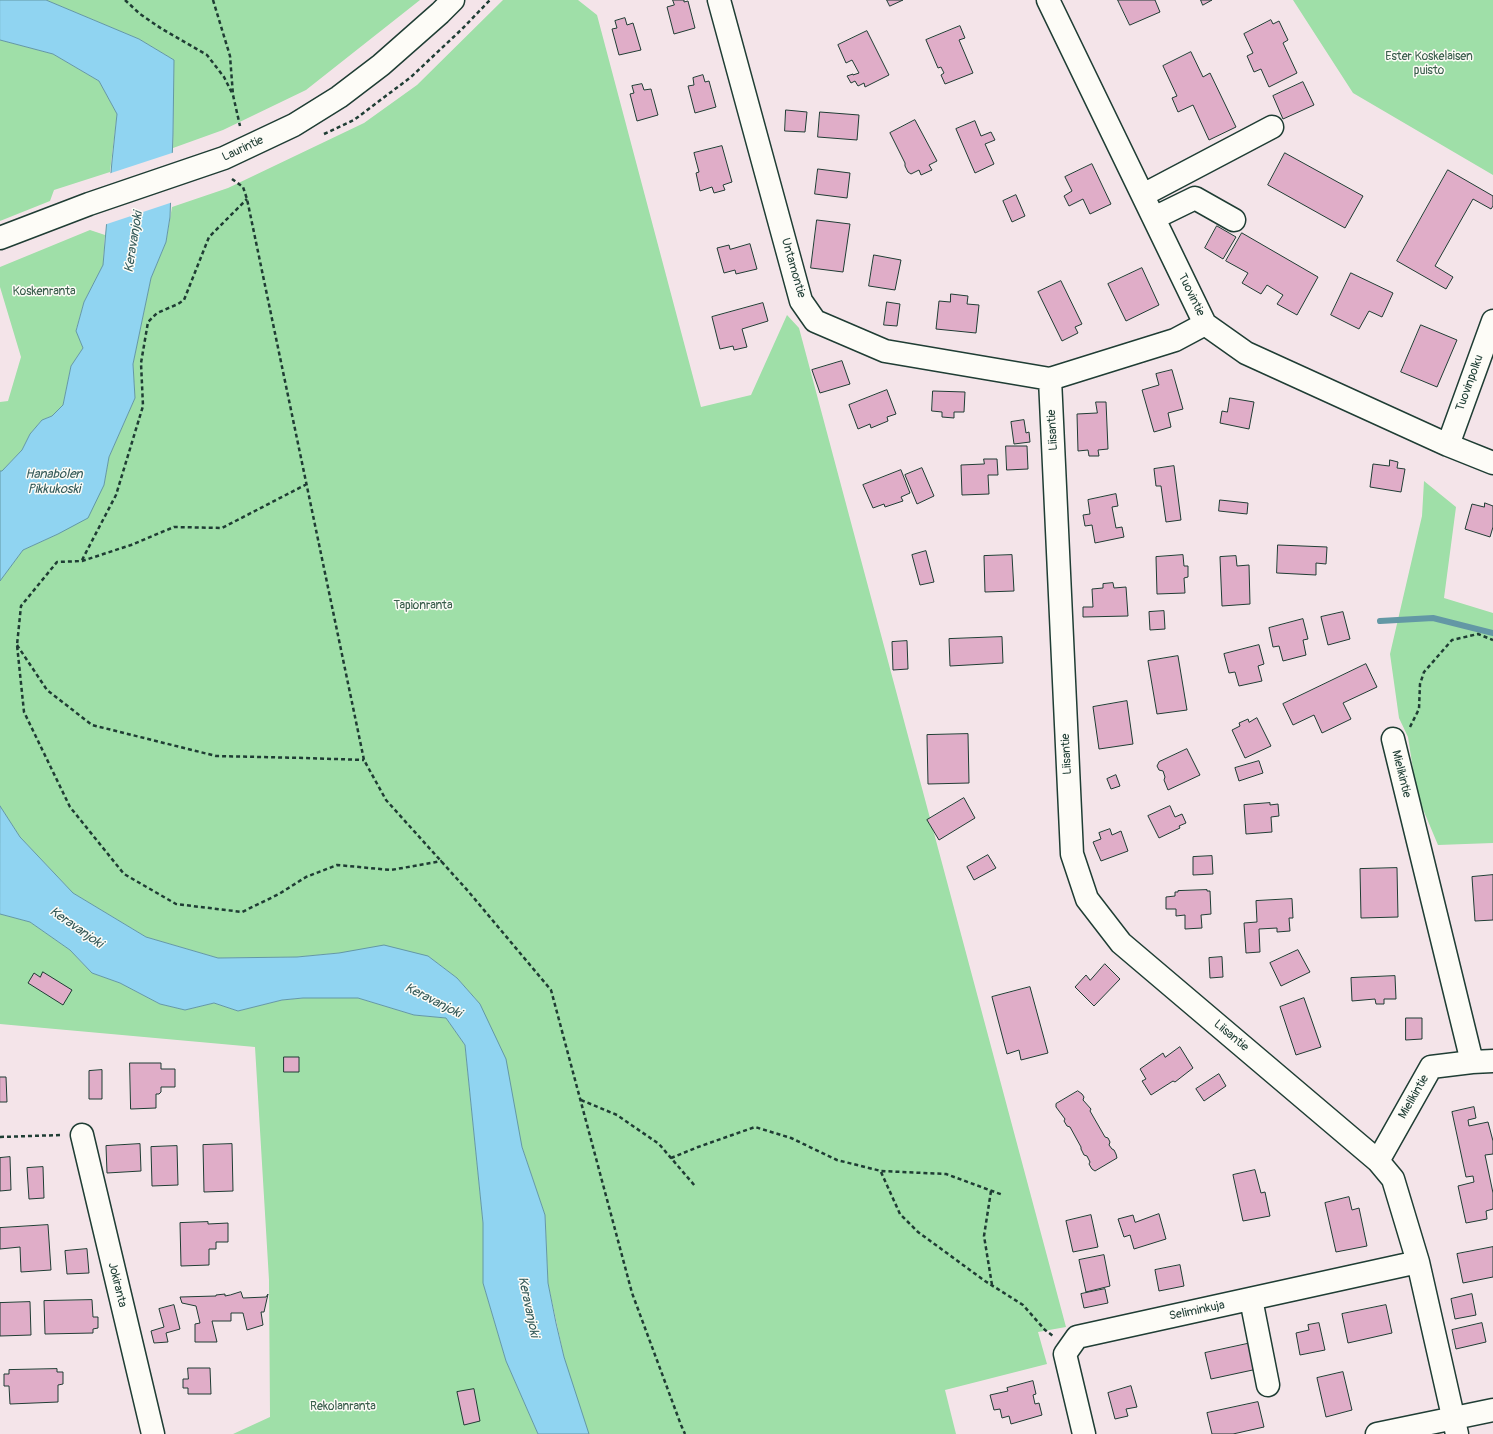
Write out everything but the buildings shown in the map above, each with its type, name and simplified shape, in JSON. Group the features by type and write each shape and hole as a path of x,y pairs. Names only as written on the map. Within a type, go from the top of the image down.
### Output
{"street":[{"name":"Laurintie","path":"0,238 89,204 224,158 294,125 339,97 381,65 453,0"},
{"name":"Untamontie","path":"719,0 801,301 815,321 885,351 1050,379"},
{"name":"Tuovintie","path":"1048,0 1205,324 1246,354 1448,445 1493,463"},
{"path":"1143,195 1272,127"},
{"path":"1154,218 1195,198 1234,220"},
{"name":"Tuovinpolku","path":"1448,445 1493,321"},
{"path":"1050,379 1175,340 1205,324"},
{"name":"Liisantie","path":"1050,379 1072,854 1087,899 1121,943 1378,1161"},
{"name":"Mielikintie","path":"1378,1161 1431,1067 1482,1062 1393,739"},
{"name":"Jokiranta","path":"82,1135 153,1434"},
{"path":"1378,1161 1393,1179 1418,1262 1455,1426"},
{"name":"Seliminkuja","path":"1070,1347 1077,1338 1418,1262"},
{"path":"1251,1299 1268,1385"},
{"path":"1070,1347 1065,1354 1084,1434"},
{"path":"1377,1434 1455,1426 1493,1410"}],"path":[{"path":"125,0 140,14 206,55 224,77 233,95"},
{"path":"213,0 230,56 233,95 241,130"},
{"path":"231,178 243,187 247,199 364,760 386,800 442,861 551,990 632,1293 681,1426 686,1434"},
{"path":"82,561 116,495 143,406 142,363 148,322 157,313 184,300 209,237 247,199"},
{"path":"307,484 222,528 174,527 131,545 82,561 57,562 21,606 17,645 24,712 70,807 124,874 176,904 242,912 279,894 306,877 336,865 391,870 442,861"},
{"path":"1393,739 1404,735 1411,725 1419,709 1420,684 1424,672 1452,640 1478,634 1493,640"},
{"path":"17,645 47,690 92,725 216,756 364,760"},
{"path":"580,1099 617,1115 659,1144 695,1186"},
{"path":"671,1158 756,1127 791,1138 837,1160 881,1171 946,1174 1003,1195"},
{"path":"0,1137 82,1135"},
{"path":"881,1171 900,1214 918,1232 992,1286 1024,1305 1045,1330 1070,1347"},
{"path":"991,1191 984,1236 992,1286"}],"green space":[{"path":"46,0 420,0 306,90 223,130 173,148 174,60 139,39"},
{"name":"Tapionranta","path":"503,0 578,0 597,15 701,407 751,395 787,315 799,328 1066,1327 1038,1332 1047,1364 945,1390 956,1434 586,1434 564,1357 548,1283 545,1215 522,1147 480,1004 457,978 428,956 339,953 297,957 218,958 146,937 73,893 20,837 0,806 0,581 23,550 58,534 104,485 109,457 135,398 133,364 151,278 166,242 172,207 228,188 364,123 417,85"},
{"name":"Ester Koskelaisen puisto","path":"1293,0 1493,0 1493,175 1353,93"},
{"path":"0,40 53,54 99,81 117,114 110,172 54,190 50,201 0,221"},
{"name":"Koskenranta","path":"90,230 105,235 103,265 84,302 76,330 83,348 71,366 63,405 52,416 42,420 30,434 22,450 2,471 0,471 0,402 8,401 21,357 0,287 0,267"},
{"path":"1424,481 1456,507 1444,598 1493,613 1493,843 1438,845 1417,795 1408,737 1399,718 1390,654 1422,516"},
{"name":"Rekolanranta","path":"0,914 30,922 70,950 92,973 120,983 160,1004 185,1010 214,1003 238,1011 282,1000 303,998 358,998 414,1015 446,1018 465,1045 483,1223 483,1283 506,1361 538,1434 233,1434 270,1417 269,1280 255,1047 0,1024"}],"water":[{"path":"0,0 46,0 139,39 174,60 170,217 166,242 151,278 133,364 135,398 109,457 104,485 88,518 23,550 0,581 0,471 2,471 22,450 30,434 42,420 52,416 63,405 71,366 83,348 76,331 84,302 103,265 117,114 99,81 53,54 0,40"},
{"name":"Keravanjoki","path":"0,806 20,837 73,893 146,937 218,958 297,957 339,953 384,945 428,956 457,978 480,1004 506,1059 522,1147 545,1215 548,1283 556,1323 564,1357 589,1434 538,1434 506,1361 483,1283 483,1223 465,1045 446,1018 414,1015 358,998 303,998 282,1000 238,1011 214,1003 185,1010 160,1004 120,983 92,973 70,950 30,922 0,914"}],"pier":[{"path":"175,152 173,202 104,225 108,174"}],"waterway":[{"path":"1380,621 1433,618 1493,633"}],"water label":[{"name":"Hanabölen Pikkukoski","path":"54,482"}]}
